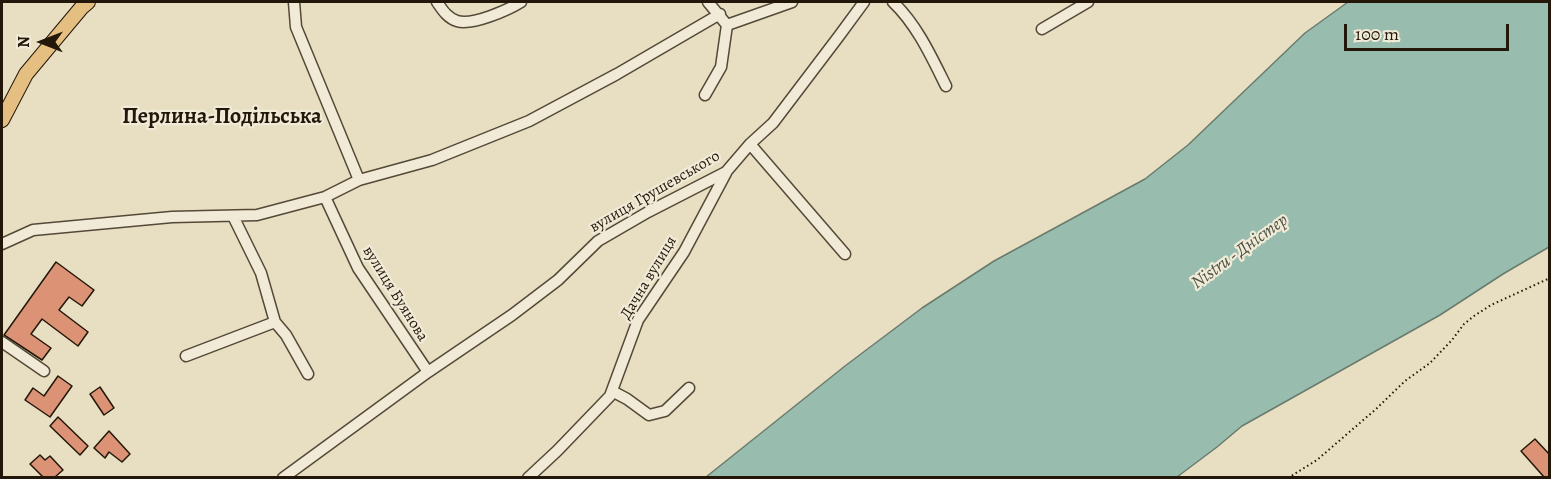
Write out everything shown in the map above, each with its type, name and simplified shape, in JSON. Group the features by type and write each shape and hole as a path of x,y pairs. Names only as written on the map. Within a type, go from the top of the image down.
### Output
{"main road":[{"path":"2,120 26,74 82,3"}],"street":[{"path":"294,2 296,27 359,180"},
{"path":"437,2 446,15 458,22 473,21 521,2"},
{"path":"705,95 721,67 727,25 708,2"},
{"path":"727,25 792,2"},
{"name":"вулиця Грушевського","path":"283,477 428,372 522,308 558,280 598,241 648,212 726,172 750,144 773,123 864,2"},
{"path":"893,2 904,13 927,48 946,86"},
{"path":"1042,29 1088,2"},
{"path":"2,236 7,242 33,230 60,227 172,217 257,215 325,197 359,180 432,160 529,121 720,14"},
{"path":"750,144 845,254"},
{"name":"Дачна вулиця","path":"528,477 557,451 610,396 638,320 684,252 726,172"},
{"name":"вулиця Буянова","path":"325,197 358,268 428,372"},
{"path":"233,216 261,273 275,322 286,335 308,374"},
{"path":"186,356 275,322"},
{"path":"2,342 44,371"},
{"path":"612,391 649,415 665,411 689,388"}],"path":[{"path":"1288,477 1317,460 1405,381 1430,363 1464,324 1474,316 1491,304 1550,278"}],"water":[{"name":"Nistru - Дністер","path":"1348,2 1549,2 1549,247 1440,315 1242,426 1177,477 706,477 922,308 994,261 1145,179 1188,145 1305,33"}],"building":[{"path":"56,262 94,290 82,306 69,297 59,310 88,332 78,346 42,319 31,334 51,348 42,360 4,335"},
{"path":"58,376 72,386 50,417 25,400 33,388 44,396"},
{"path":"100,387 114,408 104,415 90,394"},
{"path":"58,417 88,446 80,455 50,426"},
{"path":"109,431 130,454 122,462 109,452 105,458 94,448"},
{"path":"1535,439 1550,455 1550,477 1544,477 1521,451"},
{"path":"40,455 45,460 50,456 63,470 55,477 43,477 30,464"}],"district":[{"name":"Перлина-Подільська","path":"222,118"}]}
